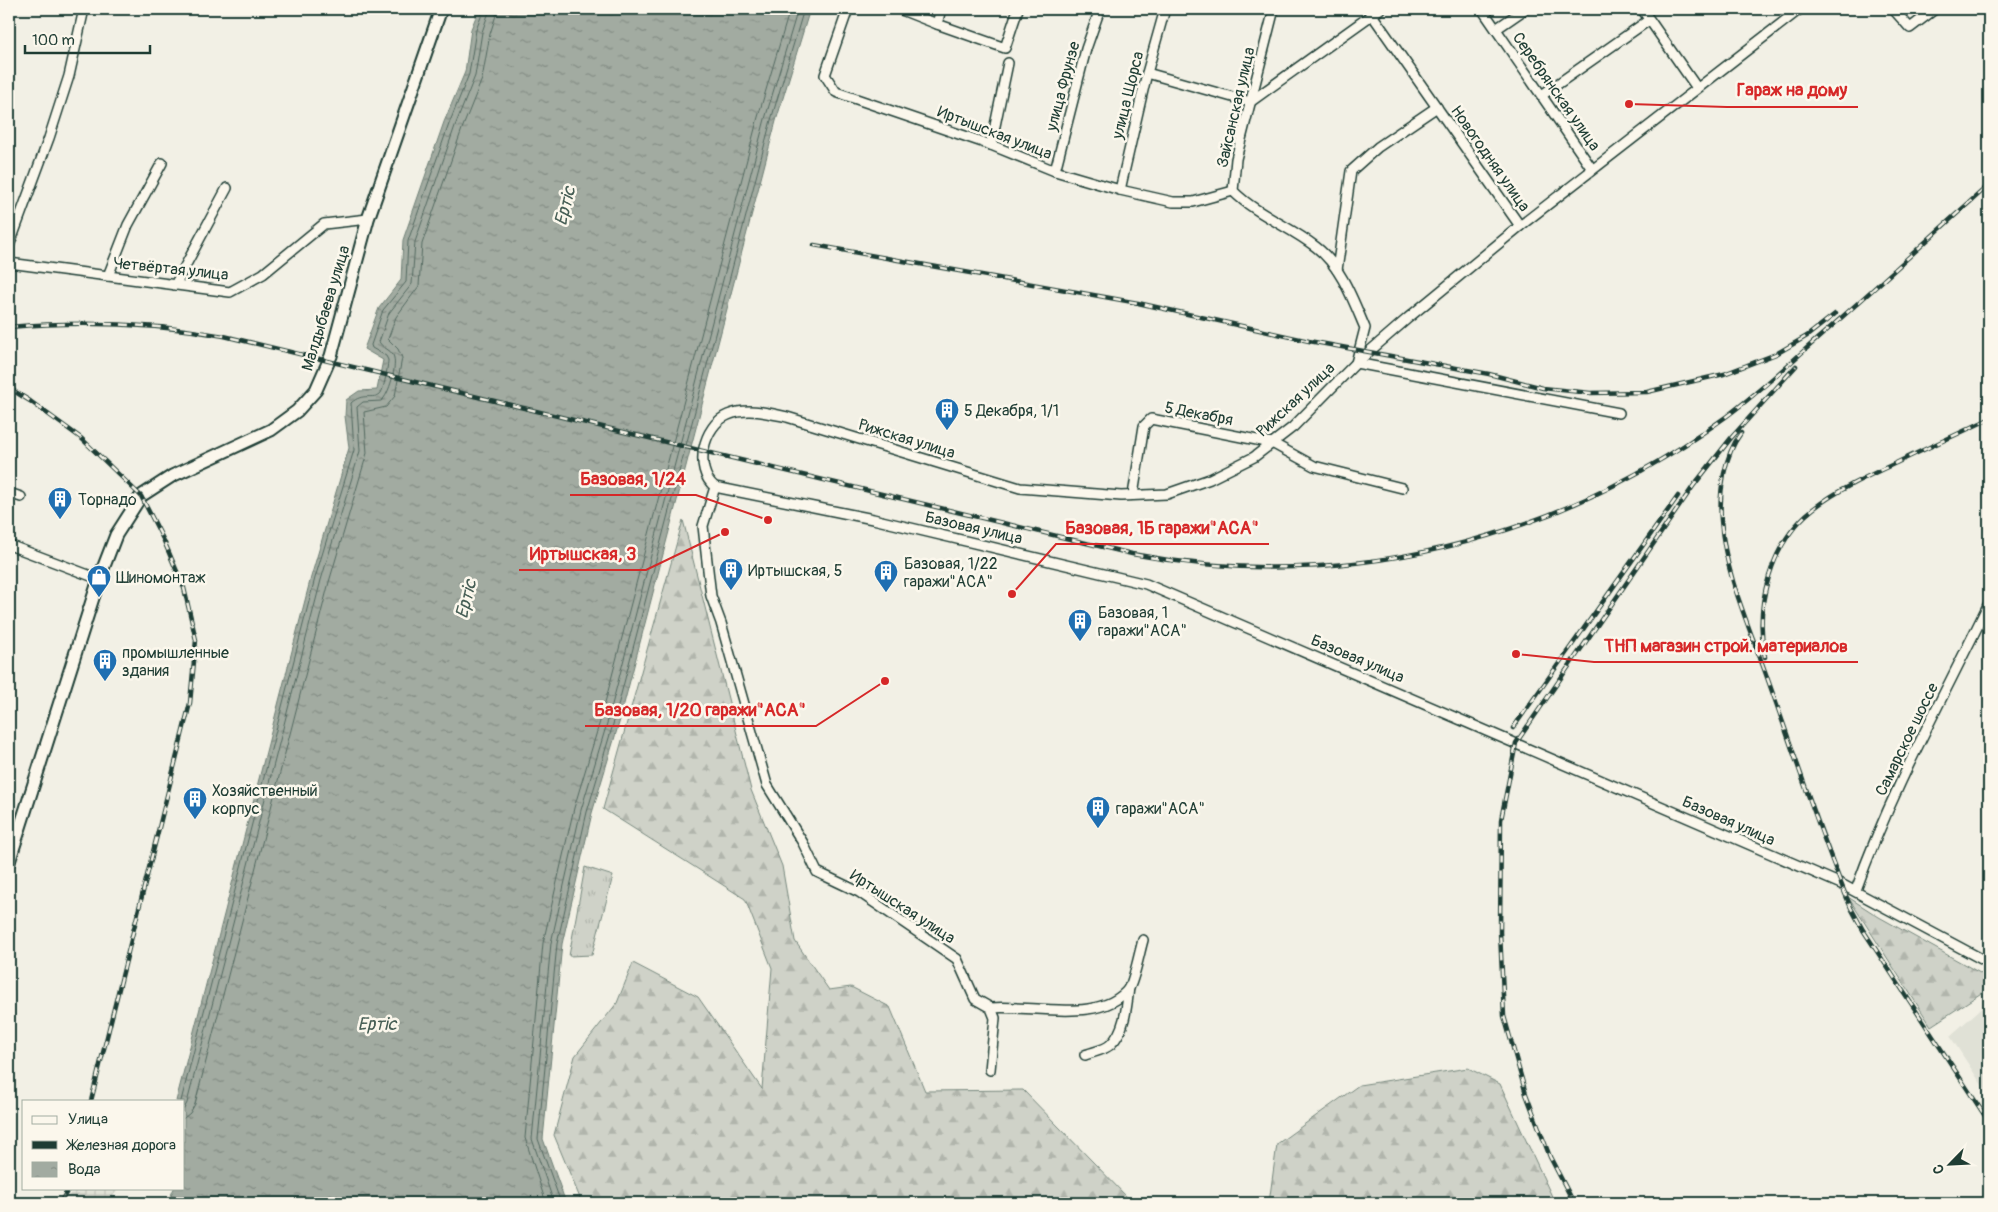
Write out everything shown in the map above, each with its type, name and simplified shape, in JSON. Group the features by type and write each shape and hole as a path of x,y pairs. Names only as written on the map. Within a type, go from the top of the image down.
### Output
{"main road":[{"name":"Малдыбаева улица","path":"9,862 99,578 116,535 141,496 172,476 271,430 297,411 316,390 331,356 368,219 441,9"}],"street":[{"path":"9,246 68,76 84,9"},
{"name":"Иртышская улица","path":"848,9 826,75 836,92 991,145 1055,171 1120,190 1173,202 1193,202 1233,191"},
{"path":"900,9 1005,48 1018,9"},
{"path":"937,24 941,9"},
{"name":"улица Фрунзе","path":"1055,171 1086,49 1100,9"},
{"name":"улица Щорса","path":"1120,190 1165,9"},
{"name":"Зайсанская улица","path":"1274,9 1236,159 1233,191 1246,204 1316,247 1337,270 1365,328 1356,363"},
{"path":"1148,73 1250,102 1370,12 1380,9"},
{"name":"Серебрянская улица","path":"1482,9 1592,169"},
{"path":"1496,29 1526,9"},
{"path":"1642,9 1697,88"},
{"name":"Рижская улица","path":"715,488 707,481 703,470 703,457 707,439 717,422 728,415 760,411 786,417 1020,488 1133,495 1167,494 1210,479 1254,457 1293,427 1356,363 1408,318 1592,169 1799,9"},
{"path":"1893,9 1910,28 1935,9"},
{"name":"Новогодняя улица","path":"1370,12 1520,226"},
{"path":"1542,95 1650,20"},
{"path":"991,145 1008,63"},
{"name":"Новогодняя улица","path":"1337,270 1351,171 1378,147 1437,107"},
{"path":"108,276 128,225 162,163"},
{"path":"174,285 227,188"},
{"name":"Четвёртая улица","path":"9,263 230,292 263,274 324,224 368,219"},
{"path":"1356,363 1619,413"},
{"name":"5 Декабря","path":"1133,495 1144,426 1151,419 1272,443 1314,466 1402,488"},
{"name":"Иртышская улица","path":"715,488 703,526 711,596 721,624 767,785 803,843 817,872 859,892 957,959 976,999 991,1008"},
{"name":"Базовая улица","path":"715,488 873,519 1146,584 1856,890 1989,963"},
{"path":"9,493 21,497"},
{"path":"9,545 99,578"},
{"name":"Самарское шоссе","path":"1856,890 1870,849 1906,770 1989,603"},
{"path":"1085,1055 1110,1045 1120,1028 1143,940"},
{"path":"990,1070 995,1018 991,1008 1070,1010 1096,1008 1114,1001 1130,987"}],"shaded area":[{"path":"1986,1004 1989,1006 1989,1096 1950,1036"},
{"path":"72,1190 118,1190 108,1203 65,1203"}],"green space":[{"path":"683,520 751,790 782,866 795,941 829,990 851,987 890,1007 925,1091 1023,1090 1127,1197 1140,1203 582,1203 554,1135 575,1056 617,1003 633,963 698,997 762,1089 772,968 745,899 603,809"},
{"path":"585,867 613,876 592,955 569,956"},
{"path":"1848,897 1879,917 1989,978 1989,988 1931,1026"},
{"path":"1468,1068 1500,1084 1555,1203 1269,1203 1277,1144 1359,1085"}],"water":[{"name":"Ертіс","path":"479,9 810,9 776,121 619,723 592,813 562,944 543,1139 566,1203 168,1203 173,1190 185,1190 185,1100 176,1100 311,577 349,448 345,416 346,400 359,391 377,390 383,360 364,349 379,308 401,280 403,240 444,122 465,72 471,29"}],"railway":[{"path":"9,327 116,324 170,328 224,336 1132,554 1211,565 1290,567 1368,561 1444,548 1518,526 1590,497 1660,460 1727,416 1750,398 1989,185"},
{"path":"814,245 1138,303 1309,341 1489,374 1543,388 1590,393 1647,392 1724,374 1776,354 1807,336 1835,314"},
{"path":"1574,1203 1550,1157 1526,1094 1504,1016 1500,932 1501,820 1516,743 1694,485 1731,438 1796,366"},
{"path":"9,388 81,438 141,496 164,541 184,588 196,640 190,703 91,1100"},
{"path":"1765,657 1762,637 1764,596 1776,557 1798,523 1813,509 1854,483 1989,419"},
{"path":"1741,433 1730,452 1724,474 1721,497 1723,541 1739,601 1818,823 1851,908 1863,930 1989,1122"},
{"path":"1513,728 1678,496"},
{"path":"60,1203 68,1190"}],"place":[{"name":"Гараж на дому","path":"1629,104"},
{"name":"5 Декабря, 1/1","path":"947,431"},
{"name":"Торнадо","path":"60,520"},
{"name":"Базовая, 1/24","path":"768,520"},
{"name":"Иртышская, 3","path":"725,532"},
{"name":"Иртышская, 5","path":"731,591"},
{"name":"Базовая, 1/22 гаражи\"ACА\"","path":"886,593"},
{"name":"Базовая, 1Б гаражи\"ACА\"","path":"1012,594"},
{"name":"Шиномонтаж","path":"99,598"},
{"name":"Базовая, 1 гаражи\"ACА\"","path":"1080,642"},
{"name":"ТНП магазин строй. материалов","path":"1516,654"},
{"name":"Базовая, 1/20 гаражи\"ACА\"","path":"885,681"},
{"name":"промышленные здания","path":"105,682"},
{"name":"Хозяйственный корпус","path":"195,820"},
{"name":"гаражи\"ACА\"","path":"1098,829"}]}
